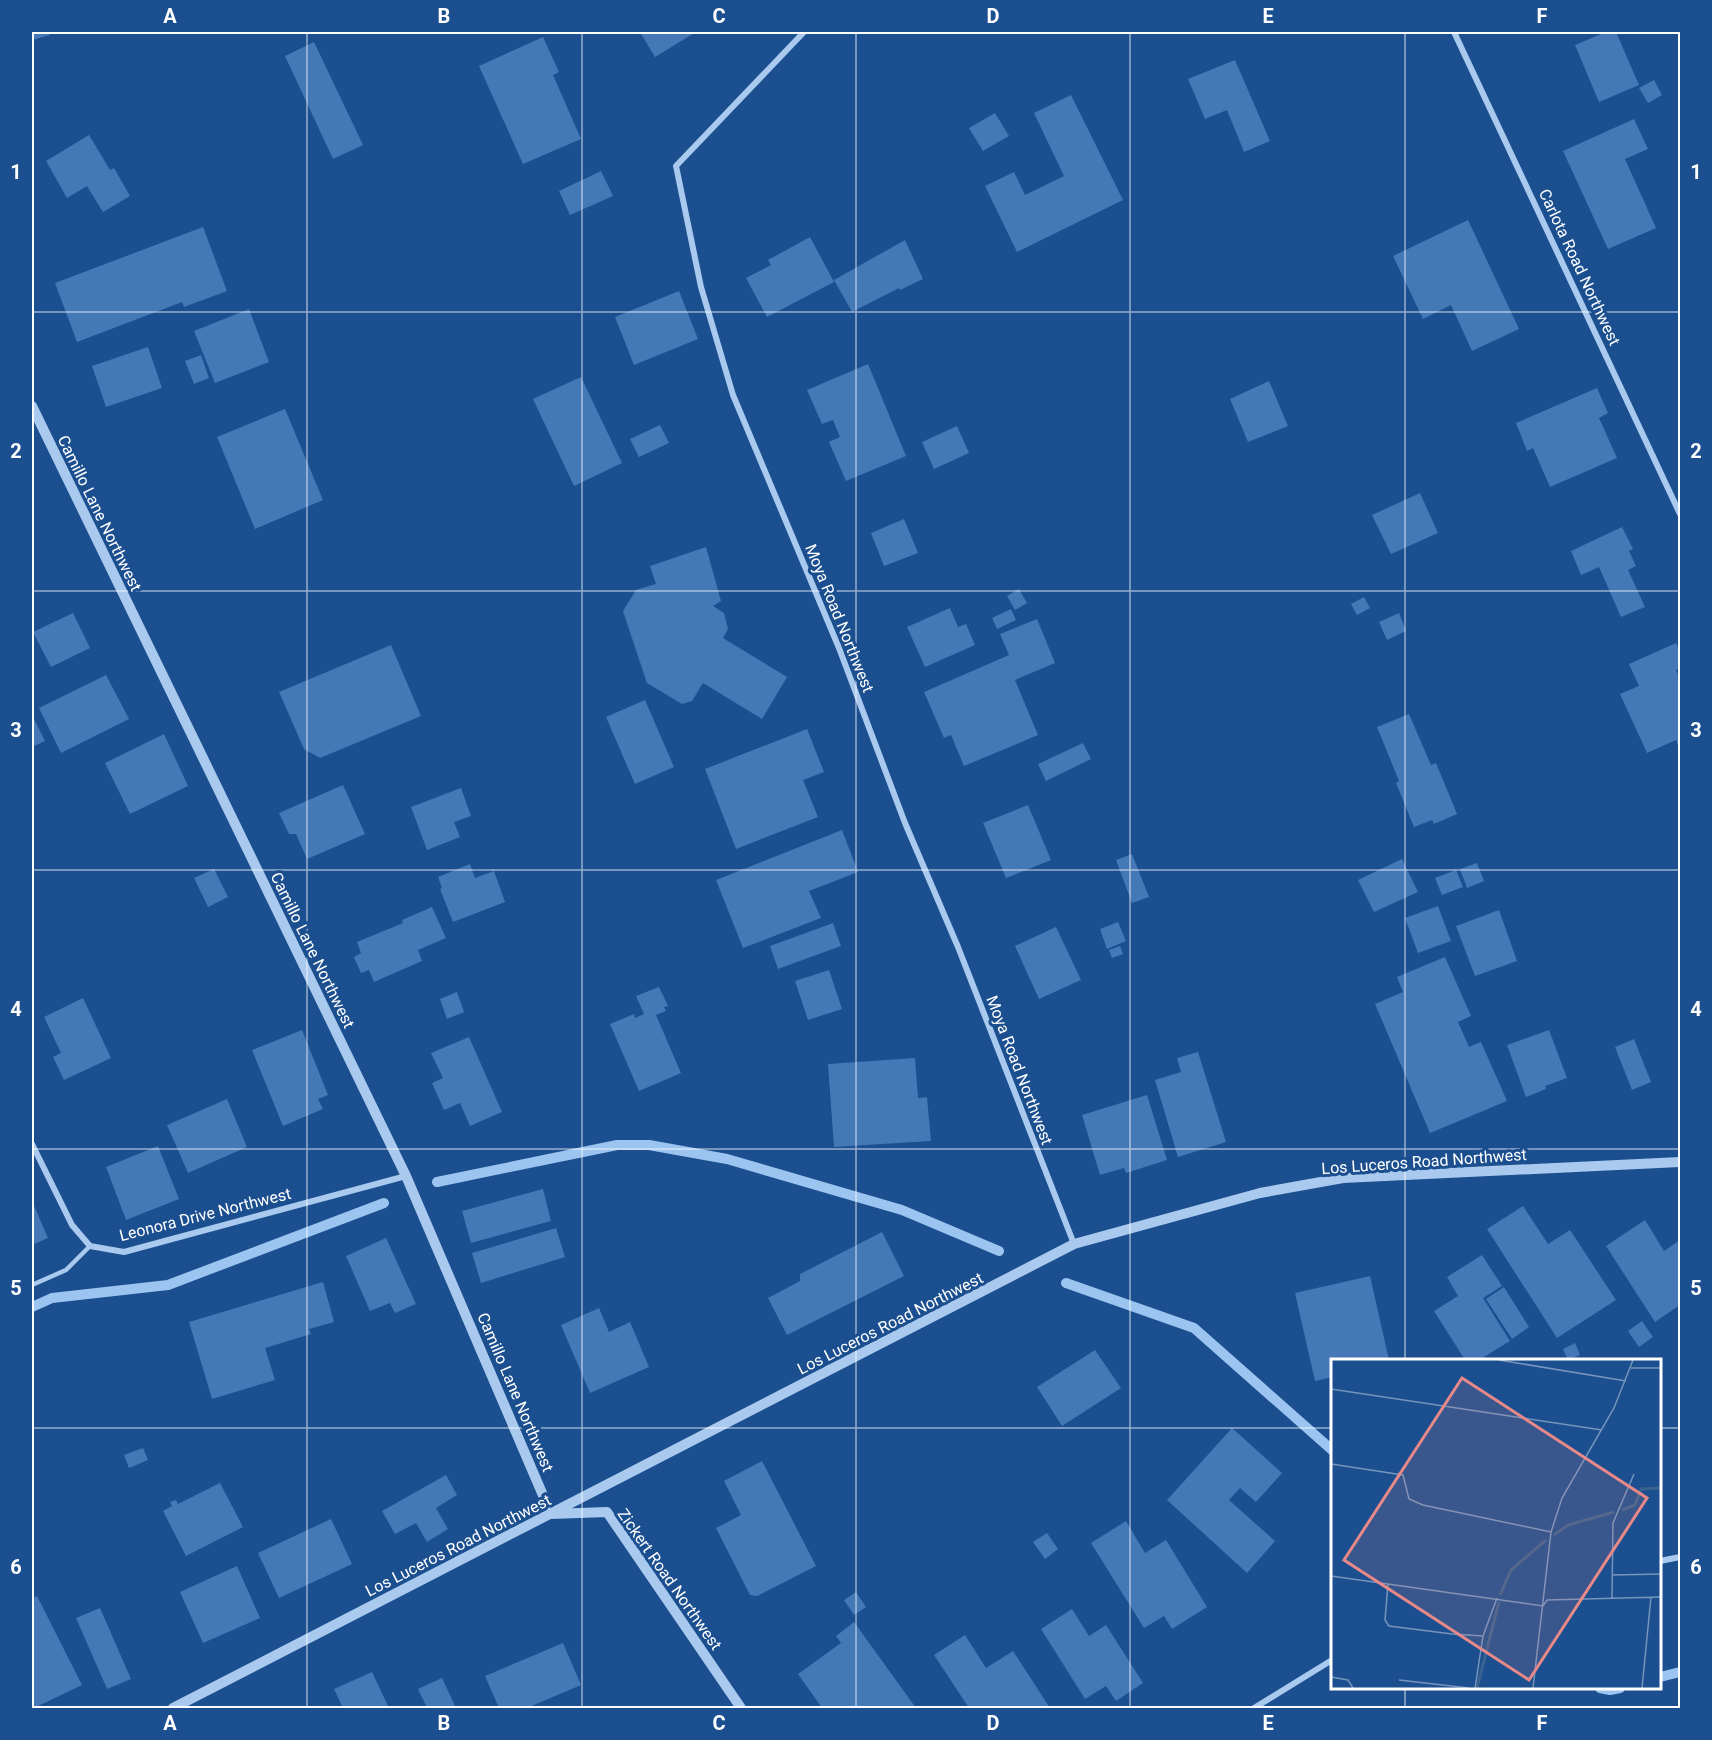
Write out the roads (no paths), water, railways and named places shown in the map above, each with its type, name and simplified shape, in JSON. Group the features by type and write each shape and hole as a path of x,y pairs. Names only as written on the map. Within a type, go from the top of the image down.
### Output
{"street":[{"name":"Moya Road Northwest","path":"804,32 676,166 701,286 733,395 839,648 904,822 958,946 1074,1244"},
{"name":"Carlota Road Northwest","path":"1454,32 1680,514"},
{"name":"Camillo Lane Northwest","path":"32,406 406,1176 551,1514"},
{"path":"32,1144 72,1225 90,1246"},
{"name":"Los Luceros Road Northwest","path":"172,1708 1074,1244 1260,1193 1343,1178 1680,1162"},
{"name":"Leonora Drive Northwest","path":"90,1246 124,1252 406,1176"},
{"name":"Zickert Road Northwest","path":"551,1514 607,1512 741,1708"},
{"path":"1661,1561 1680,1557"},
{"path":"1254,1708 1331,1661"}],"lane":[{"path":"32,1285 66,1270 90,1246"}],"waterway":[{"path":"437,1182 617,1145 649,1145 727,1159 902,1210 999,1251"},
{"path":"32,1307 52,1298 168,1285 384,1203"},
{"path":"1066,1283 1194,1328 1331,1449"},
{"path":"1661,1677 1680,1672"},
{"path":"1605,1689 1615,1689"}]}
